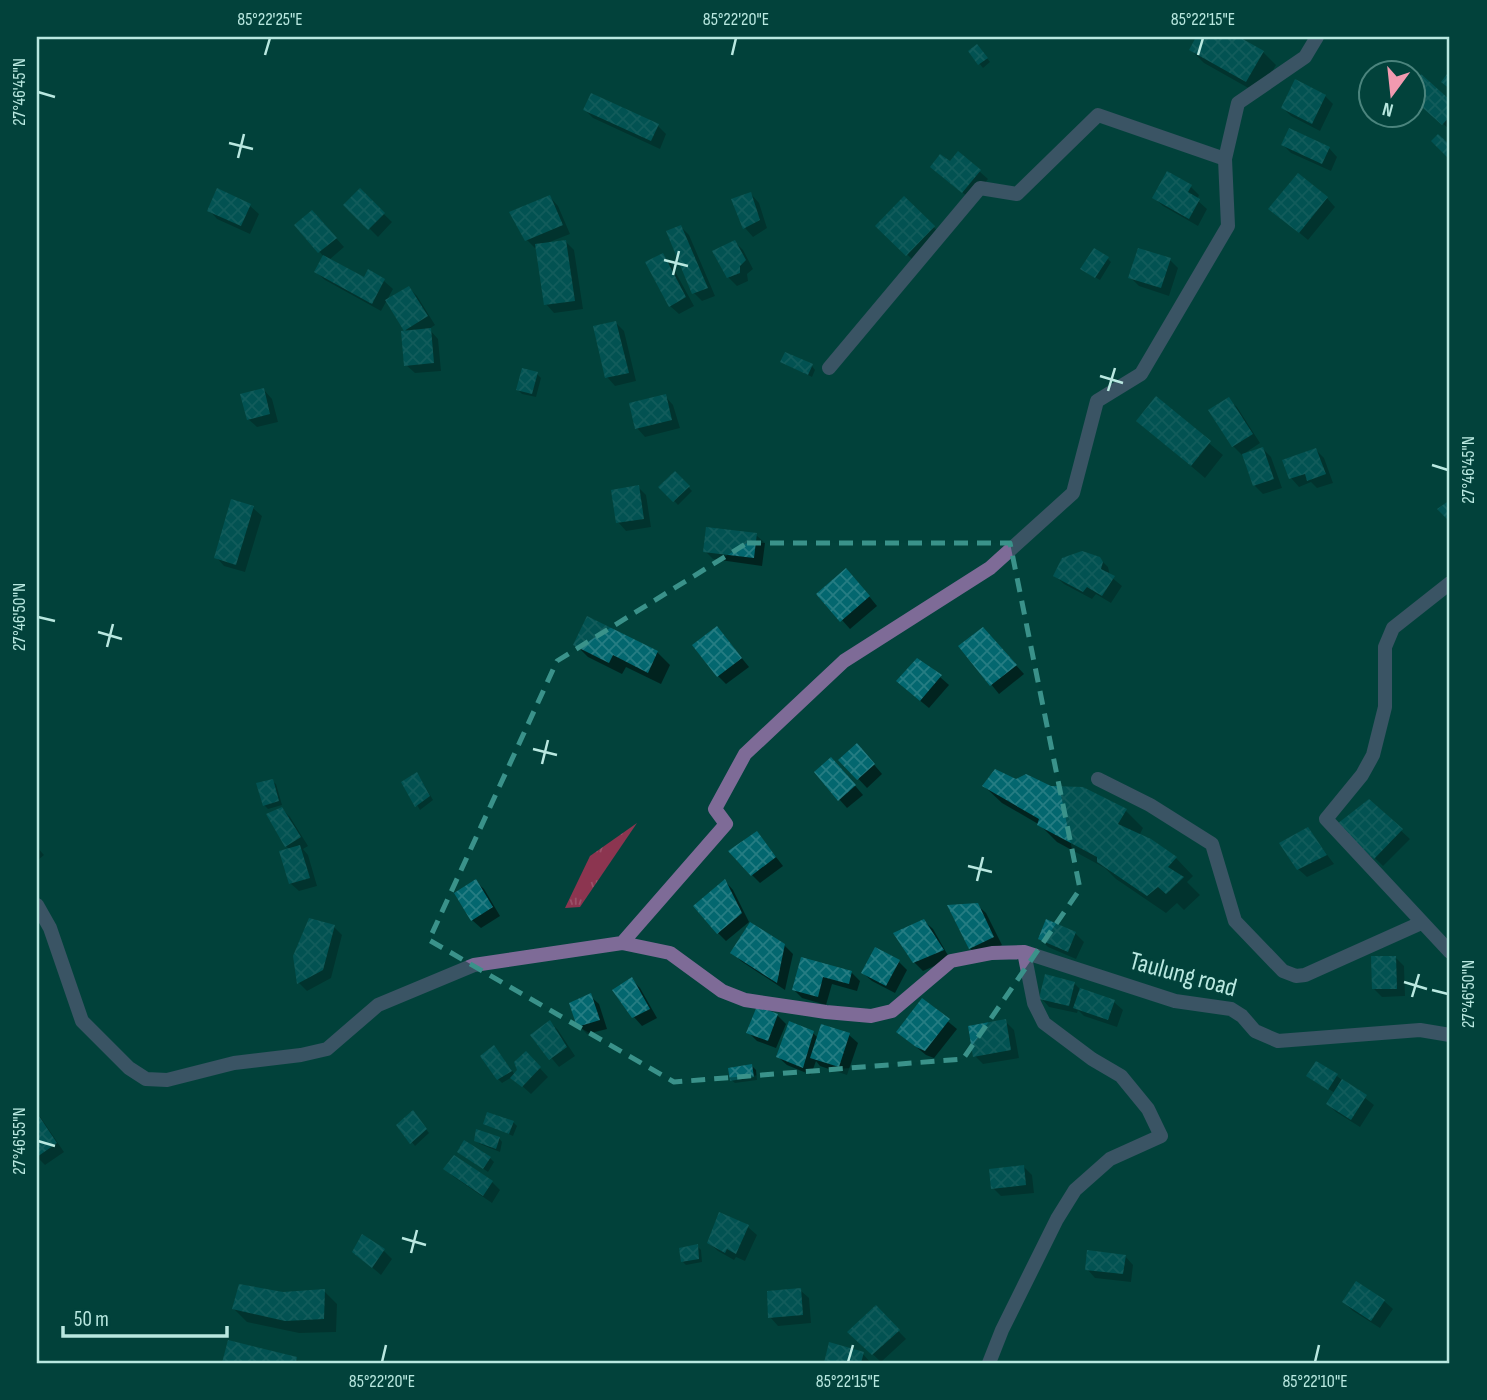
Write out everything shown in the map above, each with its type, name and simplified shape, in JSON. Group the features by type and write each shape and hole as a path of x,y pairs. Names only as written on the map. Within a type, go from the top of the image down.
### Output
{"street":[{"path":"622,943 726,824 715,809 746,754 844,661 990,568 1073,493 1097,401 1142,374 1228,226 1225,159 1238,103 1305,57 1317,37"},
{"path":"829,368 980,188 1017,194 1098,115 1225,159"},
{"path":"1450,583 1393,628 1385,647 1385,707 1373,755 1362,775 1326,819 1450,952"},
{"path":"1098,779 1150,805 1212,844 1234,921 1283,971 1296,976 1305,975 1421,923"},
{"path":"37,905 50,928 82,1021 129,1068 146,1079 167,1080 234,1063 302,1055 327,1048 378,1005 474,965 622,943 670,953 722,991 745,1000 871,1016 892,1010 951,961 992,953 1024,952 1034,1003 1044,1023 1092,1059 1121,1076 1148,1109 1161,1136 1110,1159 1075,1191 1051,1231 1002,1330 989,1363"},
{"name":"Taulung road","path":"1024,952 1175,1001 1231,1009 1242,1016 1255,1031 1278,1041 1420,1030 1450,1035"}],"highlighted area":[{"path":"747,543 1010,543 1080,889 963,1059 674,1082 429,940 557,661"}],"green space":[{"path":"637,823 580,907 565,908 590,856"}],"building":[{"path":"1196,37 1239,37 1264,51 1246,82 1189,50"},
{"path":"977,44 988,58 978,65 968,51"},
{"path":"1450,70 1450,89 1441,82"},
{"path":"1295,79 1326,95 1312,124 1281,108"},
{"path":"1428,80 1450,100 1450,116 1442,125 1428,112"},
{"path":"591,93 659,124 651,141 583,110"},
{"path":"1289,128 1330,147 1322,164 1281,145"},
{"path":"1438,134 1450,145 1450,154 1447,157 1431,141"},
{"path":"958,151 981,170 962,193 930,167 940,154 950,161"},
{"path":"1167,171 1192,185 1188,192 1200,199 1189,219 1152,198"},
{"path":"1298,173 1328,197 1299,233 1268,209"},
{"path":"217,188 251,204 241,226 207,211"},
{"path":"360,188 385,213 368,230 343,205"},
{"path":"751,192 760,220 743,229 731,199"},
{"path":"550,195 563,225 525,241 509,212"},
{"path":"904,196 935,226 906,256 875,226"},
{"path":"312,210 337,238 318,253 294,225"},
{"path":"681,225 708,288 692,294 666,231"},
{"path":"566,240 575,301 544,305 535,244"},
{"path":"735,240 746,260 740,266 740,273 727,278 712,251"},
{"path":"1094,248 1109,257 1095,278 1080,269"},
{"path":"1138,248 1171,258 1161,288 1128,278"},
{"path":"663,253 686,297 669,307 645,262"},
{"path":"323,255 364,277 368,269 385,279 372,304 314,272"},
{"path":"409,286 428,316 404,331 385,300"},
{"path":"616,321 629,373 605,378 593,326"},
{"path":"431,328 434,363 404,366 401,331"},
{"path":"785,352 813,364 808,375 780,362"},
{"path":"522,368 538,372 532,394 516,390"},
{"path":"264,388 270,414 247,420 240,394"},
{"path":"666,394 672,420 635,429 629,403"},
{"path":"1156,396 1211,441 1191,466 1136,421"},
{"path":"1229,397 1253,434 1232,447 1208,410"},
{"path":"1263,447 1274,479 1253,486 1242,454"},
{"path":"1316,448 1326,474 1307,481 1305,474 1289,479 1282,460"},
{"path":"675,471 690,486 673,502 658,487"},
{"path":"639,485 644,519 616,523 611,490"},
{"path":"231,499 254,506 236,565 214,558"},
{"path":"1450,500 1450,522 1437,509"},
{"path":"706,527 757,533 754,558 703,552"},
{"path":"1082,551 1100,557 1103,562 1101,569 1115,576 1102,596 1087,587 1083,592 1053,576 1062,558"},
{"path":"846,568 870,596 840,622 816,594"},
{"path":"587,616 658,651 648,673 613,655 609,663 573,645"},
{"path":"717,626 742,658 717,677 692,645"},
{"path":"983,627 1017,665 990,686 958,646"},
{"path":"917,658 942,675 920,701 896,681"},
{"path":"857,743 875,764 857,780 838,760"},
{"path":"831,757 856,785 838,801 814,772"},
{"path":"995,769 1016,779 1026,774 1051,786 1083,787 1127,809 1118,824 1151,839 1177,857 1168,867 1184,877 1166,894 1158,887 1147,896 1097,862 1097,857 1037,825 1039,819 982,786"},
{"path":"417,772 430,796 415,807 401,782"},
{"path":"273,779 279,801 263,806 256,783"},
{"path":"1369,799 1403,829 1374,859 1337,824"},
{"path":"282,807 301,837 285,847 266,814"},
{"path":"1308,827 1327,855 1297,870 1279,843"},
{"path":"757,831 776,857 751,876 728,851"},
{"path":"300,845 310,878 289,884 279,851"},
{"path":"476,879 493,907 471,921 454,893"},
{"path":"725,879 742,913 717,934 693,906"},
{"path":"978,903 994,937 969,949 947,905"},
{"path":"309,918 335,925 323,970 297,984 293,956"},
{"path":"924,919 944,950 913,963 893,933"},
{"path":"1046,919 1076,932 1068,952 1038,939"},
{"path":"750,922 785,944 777,983 730,953"},
{"path":"875,947 900,960 886,986 861,973"},
{"path":"1371,956 1396,956 1397,989 1372,989"},
{"path":"801,957 852,971 849,984 823,977 818,997 792,990"},
{"path":"1045,974 1075,982 1069,1006 1039,999"},
{"path":"632,977 650,1009 632,1018 612,990"},
{"path":"1080,988 1115,1000 1108,1020 1073,1008"},
{"path":"591,993 600,1020 577,1027 569,1003"},
{"path":"922,998 950,1019 925,1051 896,1032"},
{"path":"757,1006 778,1014 768,1041 746,1033"},
{"path":"1006,1019 1011,1050 973,1057 968,1026"},
{"path":"550,1020 567,1047 549,1060 530,1035"},
{"path":"789,1021 814,1031 803,1068 776,1057"},
{"path":"821,1024 850,1033 839,1067 810,1058"},
{"path":"494,1045 512,1071 497,1080 480,1056"},
{"path":"526,1051 541,1067 522,1087 510,1078 517,1070 514,1062"},
{"path":"1316,1061 1338,1074 1328,1090 1306,1076"},
{"path":"752,1064 754,1077 730,1081 728,1068"},
{"path":"1342,1079 1367,1095 1351,1120 1326,1104"},
{"path":"413,1110 427,1129 410,1144 396,1125"},
{"path":"487,1112 514,1121 509,1134 483,1124"},
{"path":"37,1113 57,1143 37,1157"},
{"path":"476,1129 500,1137 496,1149 474,1141"},
{"path":"464,1140 491,1157 483,1169 457,1152"},
{"path":"454,1155 493,1181 483,1196 443,1169"},
{"path":"1024,1165 1026,1185 991,1189 989,1169"},
{"path":"719,1212 749,1225 736,1254 727,1249 725,1253 707,1243"},
{"path":"362,1234 385,1249 372,1268 352,1252"},
{"path":"698,1244 699,1259 681,1262 679,1248"},
{"path":"1087,1250 1126,1255 1123,1274 1085,1270"},
{"path":"1356,1281 1385,1300 1371,1321 1342,1302"},
{"path":"239,1284 283,1292 325,1289 324,1319 285,1321 232,1309"},
{"path":"801,1288 803,1315 768,1318 767,1291"},
{"path":"876,1305 900,1330 872,1355 847,1332"},
{"path":"228,1340 297,1357 296,1363 222,1363"},
{"path":"829,1342 864,1352 861,1363 824,1363"}]}
